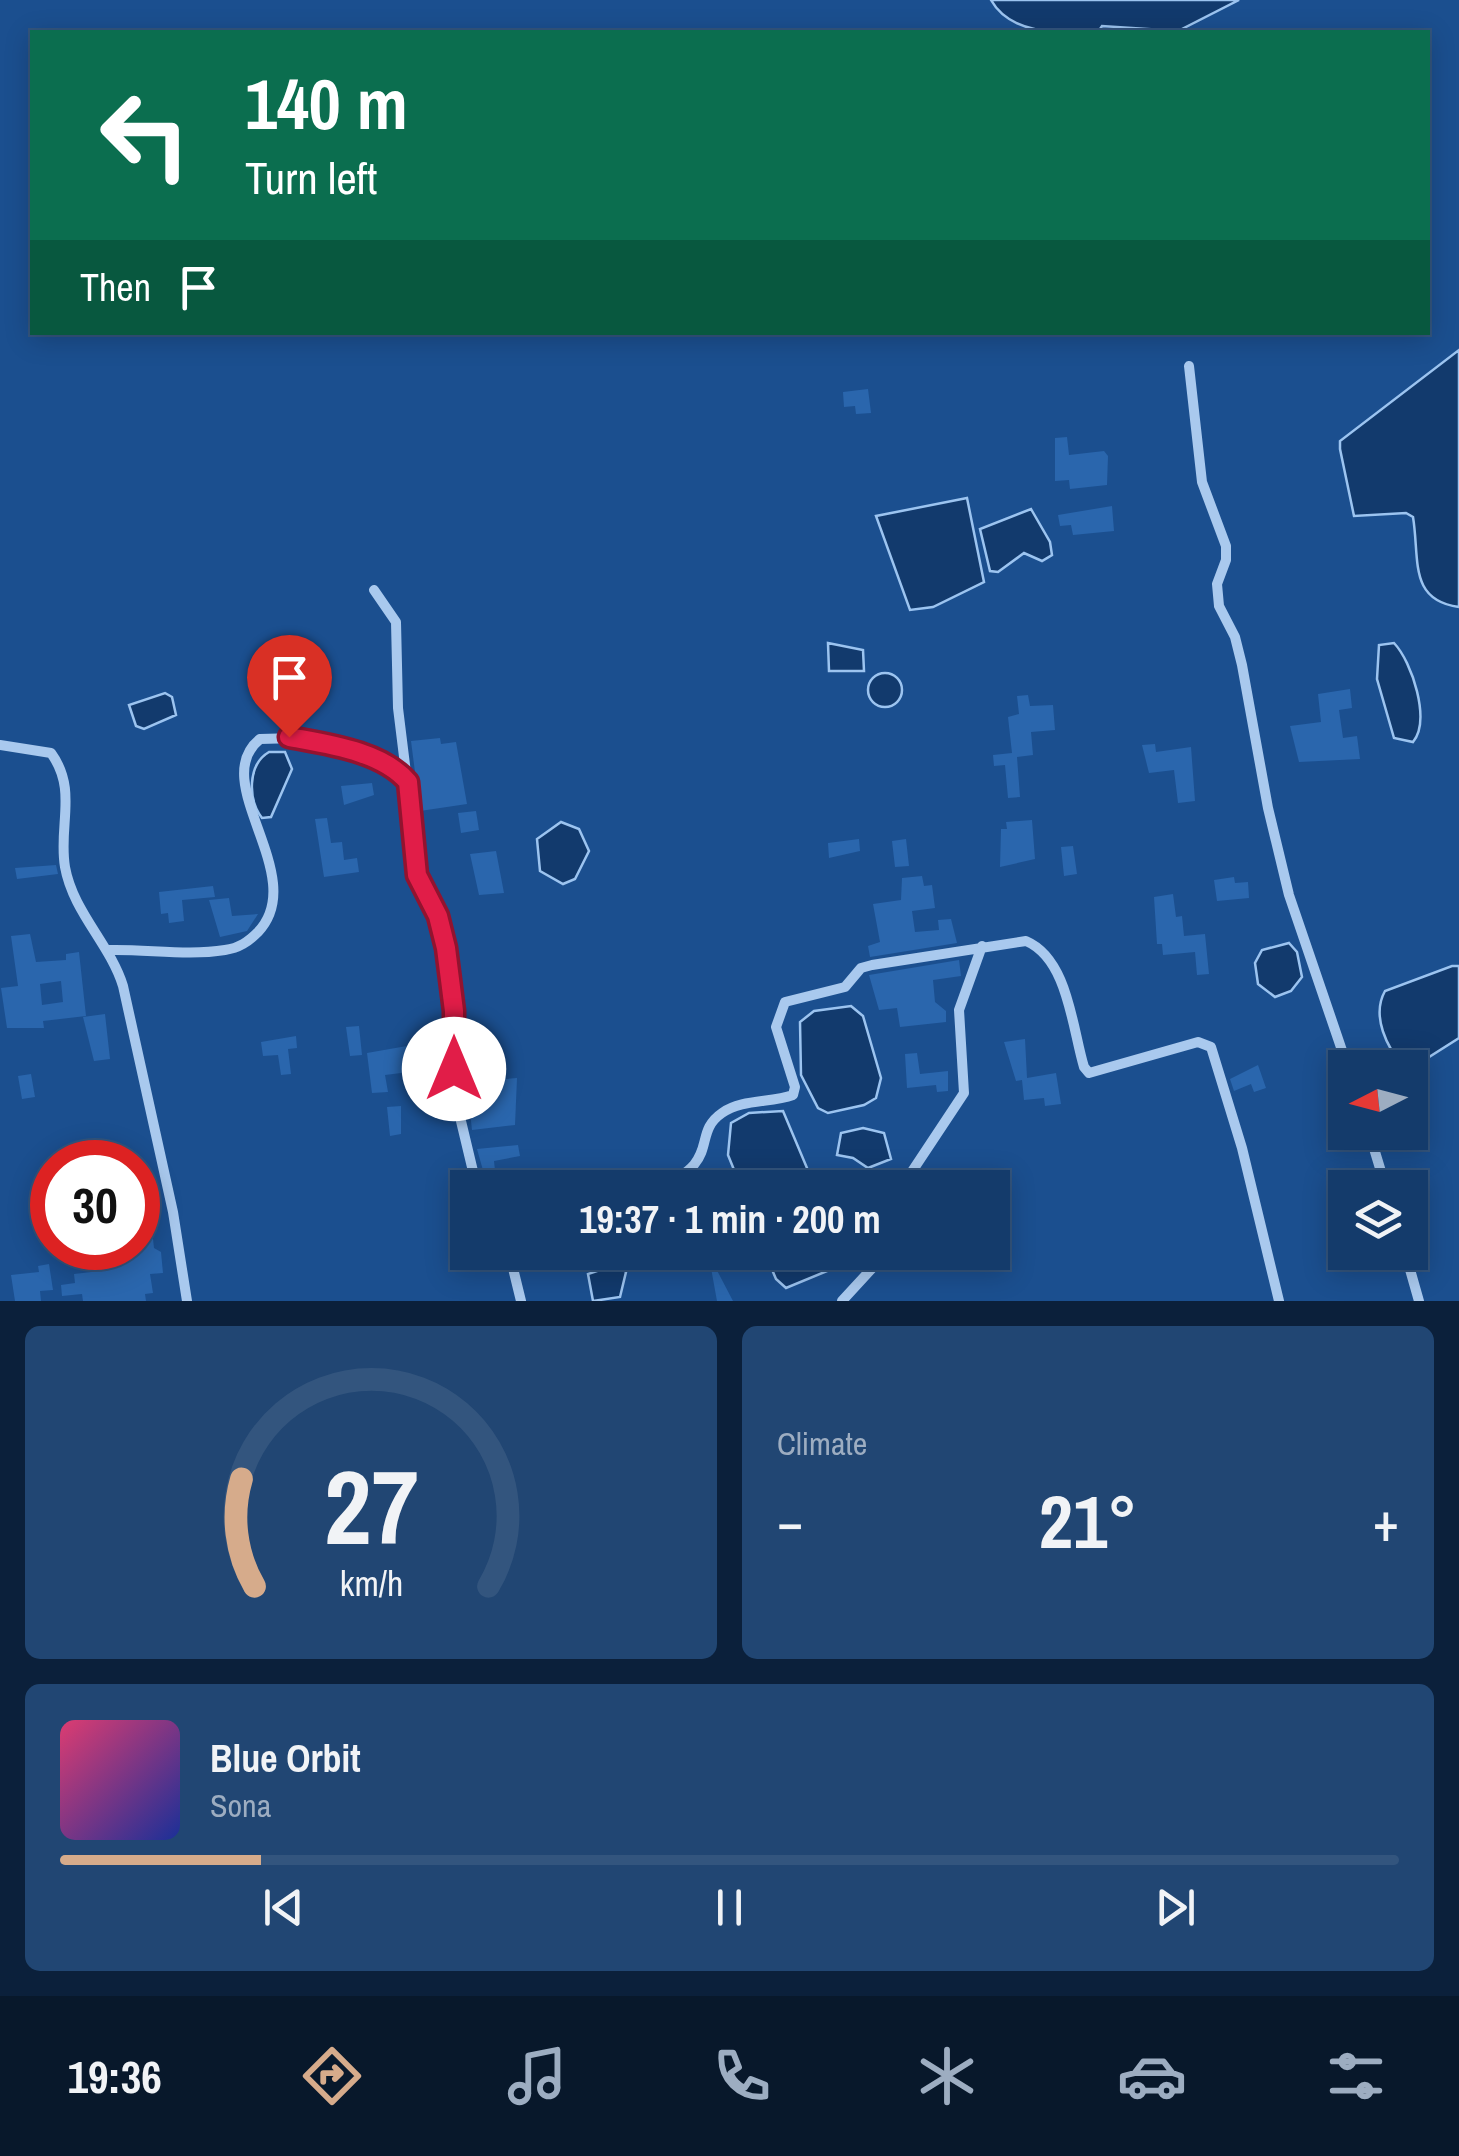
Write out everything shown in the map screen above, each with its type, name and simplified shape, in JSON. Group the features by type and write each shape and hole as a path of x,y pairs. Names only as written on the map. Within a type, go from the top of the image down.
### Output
{"street":[{"path":"1189,366 1202,482 1226,546 1218,584 1219,606 1239,651 1290,894 1342,1050"},
{"path":"374,590 396,622 398,708 417,875 438,916 446,948 454,1011 454,1096 472,1170"},
{"path":"109,950 226,950 246,944 269,920 277,893 247,787 248,754 260,739 289,737 358,752 408,782"},
{"path":"0,745 51,754 59,765 67,790 66,870 82,910 109,950 132,1021 187,1301"},
{"path":"691,1170 700,1162 711,1126 720,1114 792,1095 794,1087 776,1026 785,1002 845,987 861,968 872,965 1026,941 1042,948 1055,965 1084,1067 1090,1074 1198,1042 1211,1048 1242,1148 1279,1301"},
{"path":"913,1170 964,1093 960,1010 982,946"},
{"path":"514,1270 522,1301"},
{"path":"842,1301 870,1270"},
{"path":"1411,1270 1420,1301"}],"water":[{"path":"991,0 1239,0 1180,30 1102,26 1099,30 1038,30 1000,12"},
{"path":"1459,350 1459,607 1443,603 1424,587 1417,562 1413,517 1406,513 1354,516 1340,441"},
{"path":"967,498 984,582 933,607 910,610 876,516"},
{"path":"1031,509 1050,542 1052,555 1042,561 1024,553 998,572 990,571 980,529"},
{"path":"828,643 863,650 864,671 829,671"},
{"path":"1394,643 1413,677 1420,706 1413,742 1394,738 1377,679 1379,645"},
{"path":"885,673 897,678 902,690 897,702 885,707 873,702 868,690 873,678"},
{"path":"165,693 172,697 176,715 144,729 136,726 129,705"},
{"path":"269,752 285,752 292,769 271,817 262,818 254,802 252,783 257,765"},
{"path":"561,822 579,829 589,851 575,879 563,884 540,871 537,839"},
{"path":"1289,943 1297,952 1302,977 1291,991 1275,997 1258,984 1255,963 1262,950"},
{"path":"1459,966 1459,1038 1428,1058 1428,1050 1392,1050 1380,1021 1385,991"},
{"path":"851,1006 863,1016 881,1078 876,1098 864,1105 828,1113 818,1108 801,1075 800,1022 814,1011"},
{"path":"783,1111 808,1170 734,1170 728,1155 731,1123 749,1113"},
{"path":"863,1128 884,1133 891,1159 868,1168 853,1158 837,1155 841,1133"},
{"path":"600,1270 626,1272 620,1297 593,1301 588,1274"},
{"path":"772,1270 827,1270 786,1288"}],"building":[{"path":"868,389 871,413 856,414 855,406 844,407 843,392"},
{"path":"1067,437 1069,455 1104,451 1108,456 1107,485 1070,489 1069,480 1055,481 1055,438"},
{"path":"1112,506 1114,531 1073,535 1071,525 1060,526 1058,515"},
{"path":"1350,689 1352,708 1339,710 1343,738 1357,736 1360,759 1299,762 1290,726 1321,722 1318,694"},
{"path":"1028,695 1030,706 1053,705 1055,730 1031,732 1033,755 1017,757 1020,797 1008,798 1005,765 994,766 993,755 1012,753 1008,717 1019,714 1017,696"},
{"path":"440,738 441,744 456,742 467,804 420,811 411,741"},
{"path":"1155,744 1156,752 1191,747 1195,801 1178,803 1174,770 1149,773 1142,745"},
{"path":"372,783 374,795 344,805 341,786"},
{"path":"476,811 479,830 461,833 458,813"},
{"path":"327,818 331,843 342,842 344,860 357,858 359,872 324,877 315,819"},
{"path":"1032,820 1035,859 1000,867 1001,829 1007,829 1006,822"},
{"path":"859,839 860,851 829,858 828,843"},
{"path":"906,839 909,866 895,867 892,841"},
{"path":"1073,846 1077,874 1064,876 1061,847"},
{"path":"496,851 504,893 479,895 470,854"},
{"path":"56,865 58,874 17,879 15,868"},
{"path":"922,876 924,886 932,885 935,908 912,911 915,932 939,930 938,920 951,919 957,943 870,957 868,946 880,942 873,904 901,900 902,878"},
{"path":"1234,877 1235,883 1248,882 1249,898 1217,901 1214,880"},
{"path":"213,886 215,897 182,900 184,921 169,923 168,913 161,914 159,892"},
{"path":"1173,894 1176,917 1182,916 1184,936 1205,934 1209,974 1197,975 1195,952 1163,955 1162,944 1157,944 1154,897"},
{"path":"229,898 232,916 258,914 247,931 220,937 209,900"},
{"path":"30,934 36,962 66,960 66,954 79,952 86,1016 43,1021 44,1028 7,1028 1,988 18,986 11,936","holes":["61,981 63,1002 42,1005 40,984"]},
{"path":"959,960 961,976 933,980 935,1002 946,1011 946,1022 900,1027 897,1008 879,1010 869,975"},
{"path":"105,1014 110,1059 94,1061 83,1017"},
{"path":"359,1026 362,1055 350,1056 346,1027"},
{"path":"296,1036 297,1048 288,1049 291,1074 281,1075 278,1055 263,1056 261,1042"},
{"path":"1025,1039 1027,1078 1056,1073 1061,1104 1045,1106 1044,1098 1024,1100 1022,1080 1016,1081 1004,1042"},
{"path":"441,1040 443,1057 408,1061 409,1072 385,1075 388,1092 372,1093 367,1053"},
{"path":"917,1053 920,1074 948,1071 948,1091 937,1092 936,1085 907,1088 905,1054"},
{"path":"504,1059 506,1079 517,1078 515,1125 472,1130 465,1068"},
{"path":"1258,1065 1266,1088 1254,1092 1251,1084 1234,1091 1230,1079"},
{"path":"31,1074 35,1097 22,1099 18,1076"},
{"path":"401,1106 401,1134 390,1136 387,1107"},
{"path":"518,1145 520,1156 494,1161 495,1170 483,1170 477,1149"},
{"path":"161,1252 163,1273 150,1274 153,1293 145,1294 146,1301 83,1301 82,1294 62,1296 61,1285 75,1283 74,1274 160,1270"},
{"path":"50,1270 53,1290 40,1291 41,1301 15,1301 11,1275"},
{"path":"711,1270 717,1270 733,1301 717,1301"}],"route":[{"path":"289,737 358,752 408,782 417,875 430,907 438,916 446,948 454,1011 454,1069"}]}
